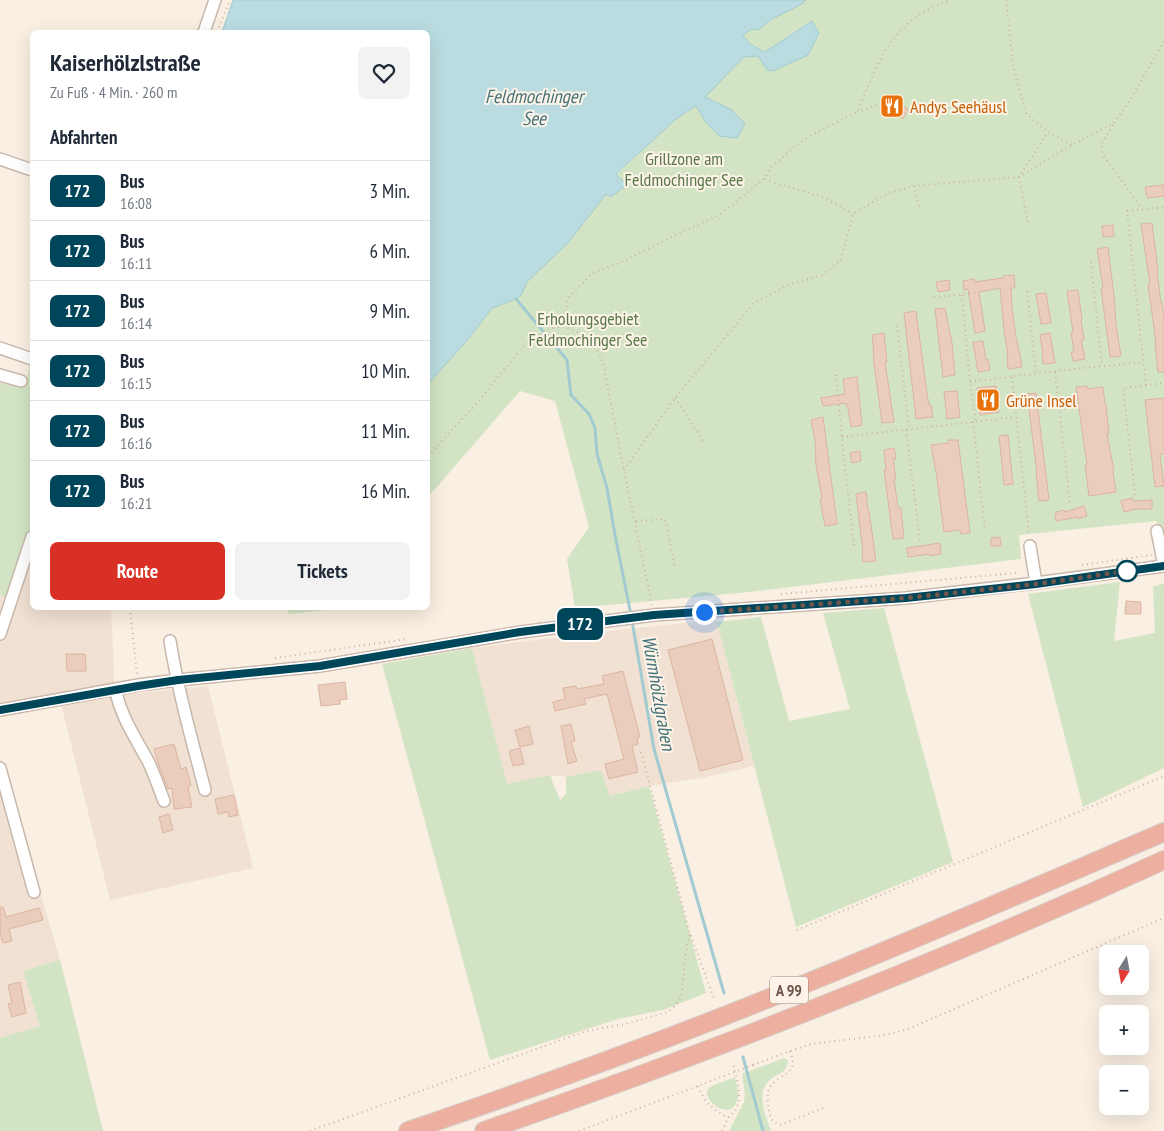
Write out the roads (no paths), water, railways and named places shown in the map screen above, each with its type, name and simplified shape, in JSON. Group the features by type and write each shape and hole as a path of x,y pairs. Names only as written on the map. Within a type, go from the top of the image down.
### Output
{"highway":[{"name":"A 99","path":"408,1131 645,1046 757,1003 978,912 1164,832"},
{"name":"A 99","path":"484,1131 677,1062 788,1019 953,952 1164,860"}],"street":[{"path":"205,30 216,0"},
{"path":"0,159 30,169"},
{"path":"0,348 30,358"},
{"path":"0,375 20,382"},
{"path":"0,710 115,689 178,680 320,666 520,632 620,619 906,598 1036,584 1164,566 1157,531"},
{"path":"0,634 30,543"},
{"path":"1030,546 1036,584"},
{"path":"170,641 175,671 205,790"},
{"path":"115,689 122,714 134,739 149,763 164,801"},
{"path":"0,768 34,892"}],"water":[{"name":"Feldmochinger See","path":"233,0 806,0 802,4 772,19 758,30 752,29 743,35 751,45 765,52 812,21 819,33 808,55 773,71 767,70 758,56 744,57 705,97 732,110 745,124 737,138 719,136 705,121 696,106 676,119 616,174 627,185 611,197 606,194 568,243 527,282 521,295 516,299 492,308 470,337 430,382 430,30 223,30"}],"waterway":[{"name":"Würmhölzlgraben","path":"516,299 567,360 571,395 589,414 595,428 597,454 607,488 631,615"},
{"name":"Würmhölzlgraben","path":"632,621 654,749 724,993"},
{"name":"Würmhölzlgraben","path":"743,1057 763,1131"}],"place":[{"name":"Andys Seehäusl","path":"892,106"},
{"name":"Grüne Insel","path":"988,400"}],"park label":[{"name":"Grillzone am Feldmochinger See","path":"684,168"},
{"name":"Erholungsgebiet Feldmochinger See","path":"588,328"}]}
